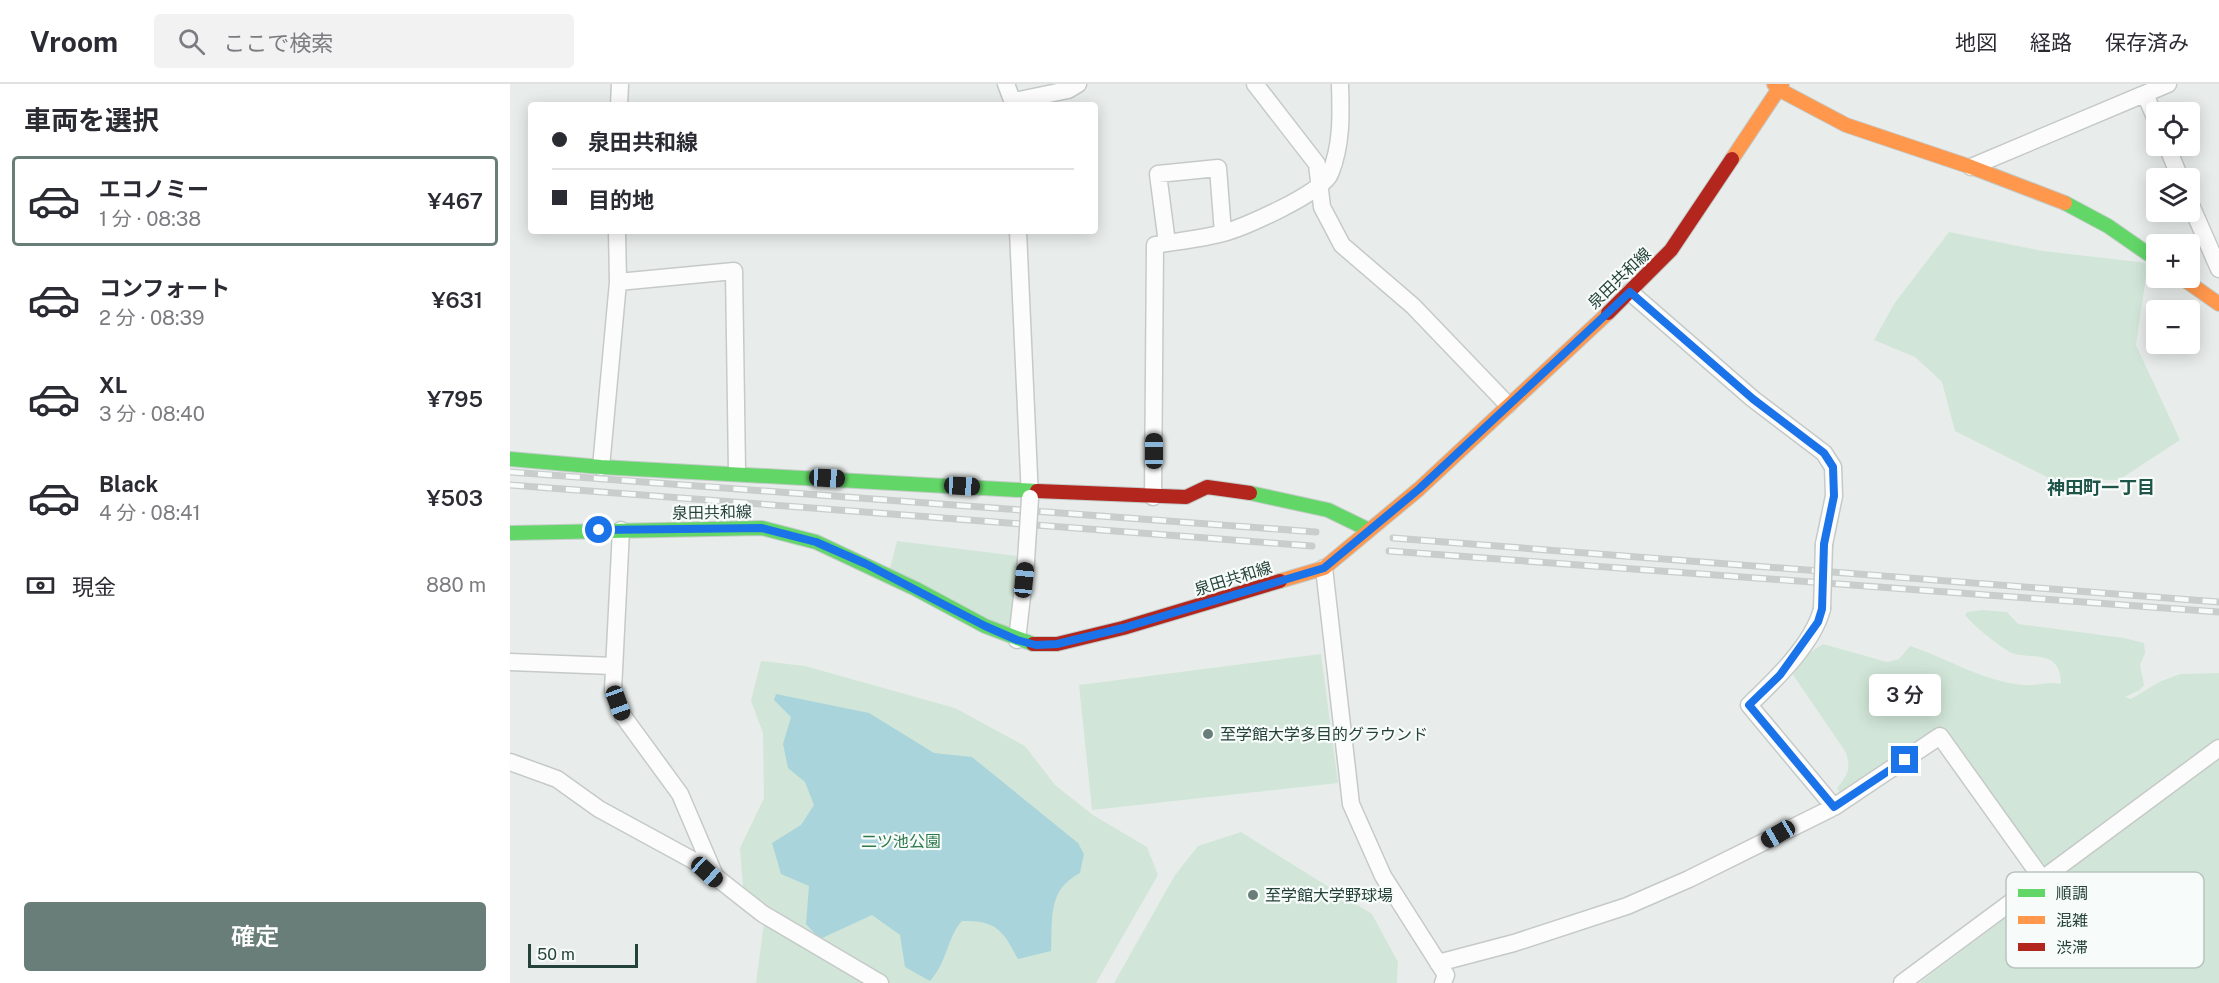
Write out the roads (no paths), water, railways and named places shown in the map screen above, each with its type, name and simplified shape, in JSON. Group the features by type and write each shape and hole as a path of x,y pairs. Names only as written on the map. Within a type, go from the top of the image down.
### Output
{"main road":[{"path":"1778,86 1846,125 1971,167 2067,204 2109,226 2146,252"},
{"name":"泉田共和線","path":"510,533 762,528 816,542 866,564 985,626 1017,640 1036,645 1057,644 1123,628 1324,568 1419,489 1630,292 1671,250 1778,86"},
{"path":"2196,288 2219,304"},
{"path":"510,459 601,467 737,472 1030,494 1186,497 1207,487 1227,488 1328,510 1369,530"}],"street":[{"path":"619,102 620,84"},
{"path":"1006,84 1014,102"},
{"path":"1018,102 1068,90 1078,84"},
{"path":"1255,84 1317,164 1322,207 1342,245 1413,306 1508,405"},
{"path":"1154,497 1155,245 1223,233 1259,220 1318,188 1329,177 1341,129 1340,84"},
{"path":"1971,167 2168,84"},
{"path":"2145,94 2148,102"},
{"path":"1167,243 1158,174 1218,168 1223,233"},
{"path":"2198,222 2219,269"},
{"path":"601,467 618,282 617,234"},
{"path":"1017,640 1026,561 1030,494 1018,234"},
{"path":"618,282 734,271 737,472"},
{"path":"1630,292 1753,399 1824,453 1833,467 1834,496 1824,544 1822,609 1818,622 1780,675 1749,705 1834,807"},
{"path":"621,530 613,690 623,716 680,794 716,880"},
{"path":"1324,568 1351,804 1383,876 1446,975 1443,983"},
{"path":"510,662 613,666"},
{"path":"1438,963 1514,943 1627,906 1745,853 1834,807 1940,736 2037,872"},
{"path":"2054,872 2219,748"},
{"path":"510,762 557,779 599,809 698,864 716,880 764,914 880,983"},
{"path":"1902,983 2006,907"}],"water":[{"path":"776,694 869,713 934,753 972,757 1078,843 1084,854 1080,873 1069,880 1057,896 1052,916 1051,951 1018,959 998,929 974,921 962,921 953,934 940,965 930,981 905,967 900,935 872,915 820,939 806,924 809,886 781,874 772,843 801,825 814,805 805,782 788,768 783,744 791,717 774,700"}],"railway":[{"path":"510,472 1316,532"},
{"path":"510,485 1312,546"},
{"path":"1393,538 2219,602"},
{"path":"1389,551 2219,612"}],"place":[{"name":"至学館大学多目的グラウンド","path":"1208,734"},
{"name":"至学館大学野球場","path":"1253,895"}],"district":[{"name":"神田町一丁目","path":"2101,488"}],"park label":[{"name":"二ツ池公園","path":"901,841"}]}
